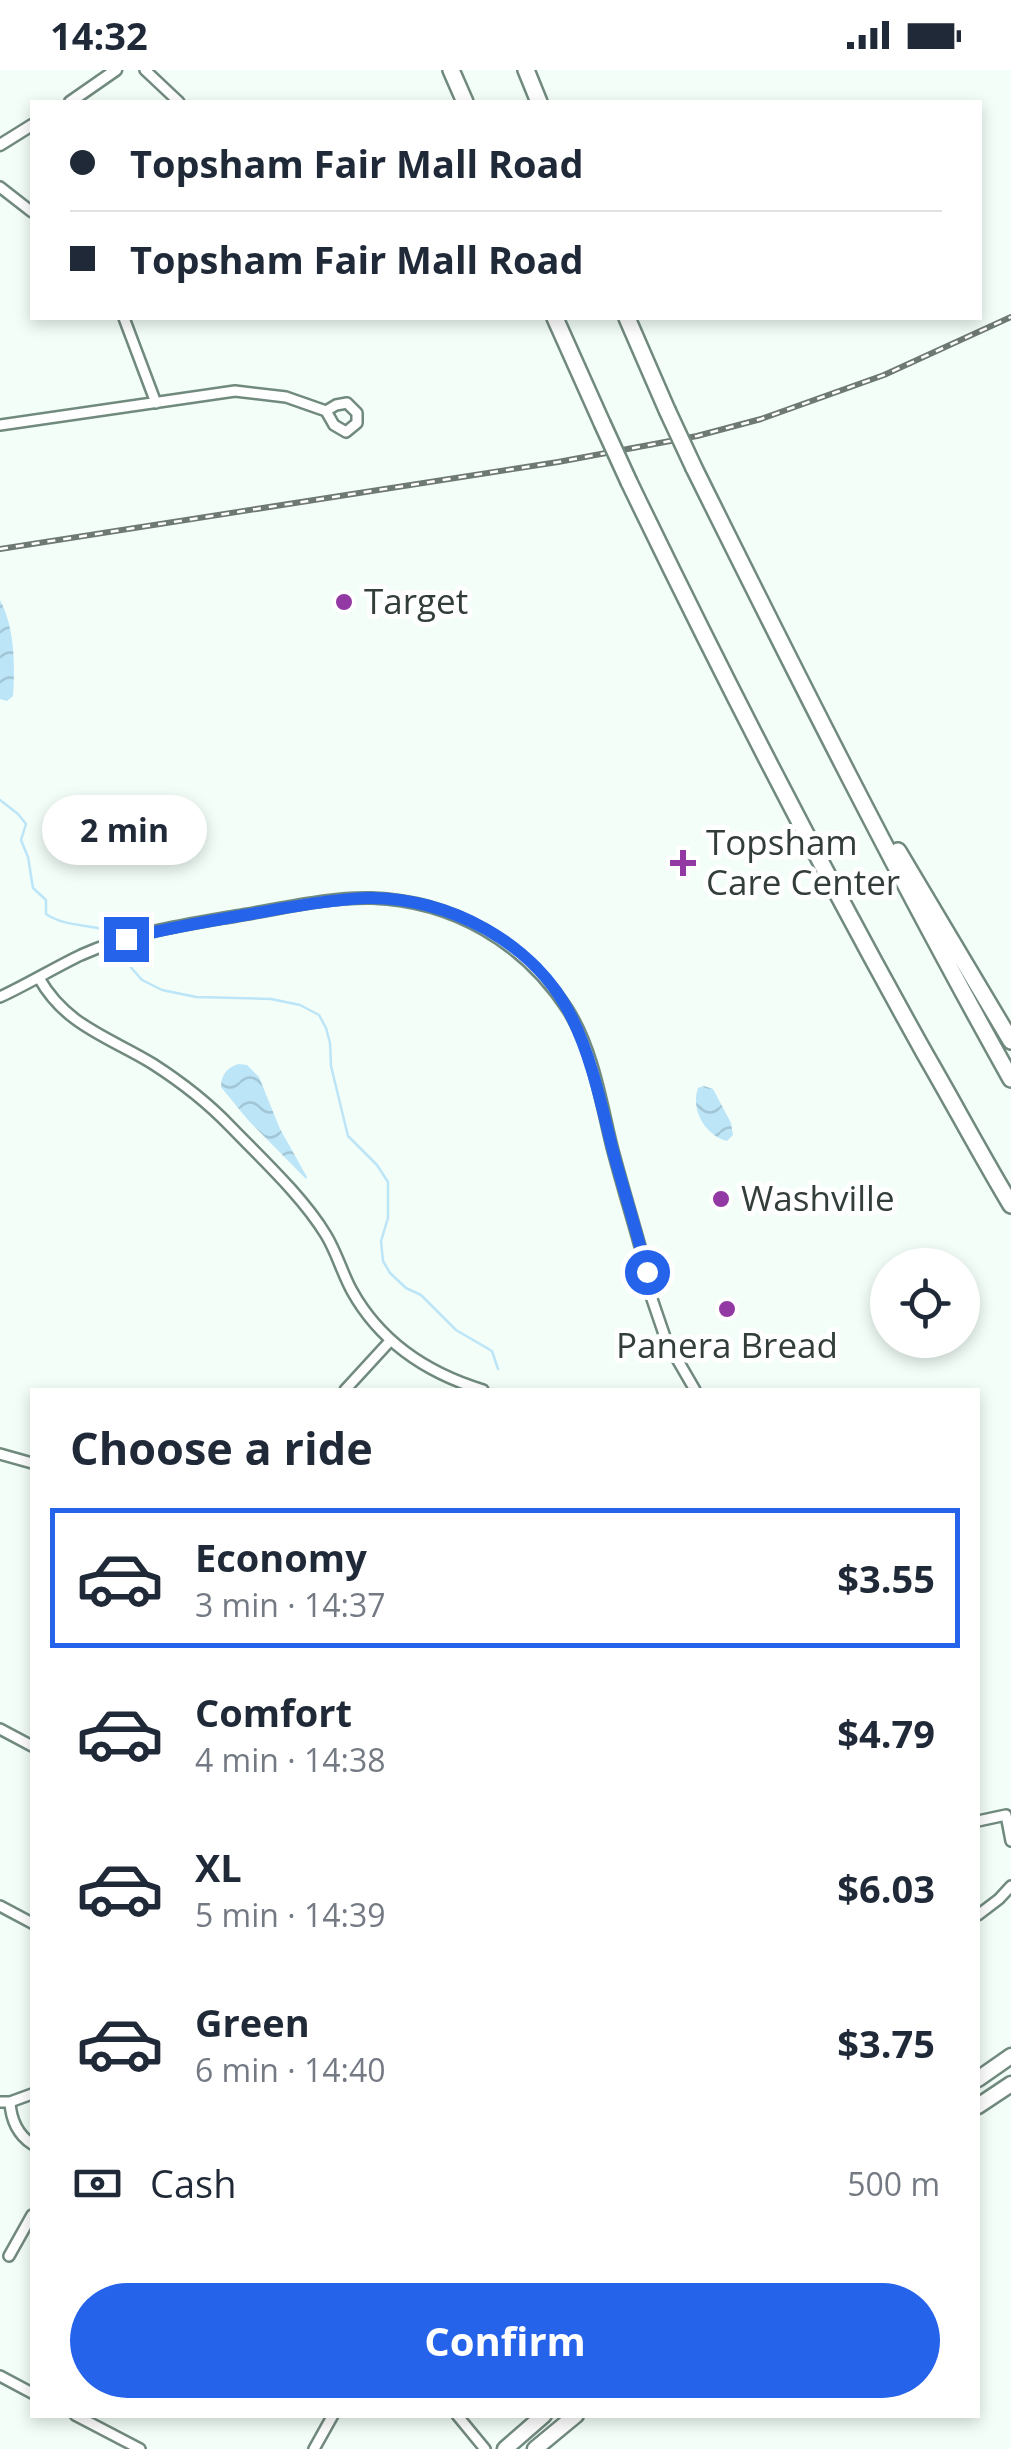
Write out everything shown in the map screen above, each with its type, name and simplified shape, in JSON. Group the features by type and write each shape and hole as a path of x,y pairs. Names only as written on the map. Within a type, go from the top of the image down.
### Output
{"highway":[{"path":"451,70 463,100"},
{"path":"526,70 538,100"},
{"path":"557,320 629,482 733,695 838,898 1011,1206"},
{"path":"628,320 694,468 821,724 1011,1079"},
{"path":"875,828 889,834 1011,1041"},
{"path":"980,2077 1011,2056"},
{"path":"980,2100 1011,2084"},
{"path":"504,2449 540,2418"},
{"path":"535,2449 572,2418"}],"street":[{"path":"73,100 116,70"},
{"path":"145,70 178,100"},
{"path":"0,145 30,126"},
{"path":"0,187 30,210"},
{"path":"125,320 156,403"},
{"path":"0,426 235,391 286,397 326,411"},
{"path":"0,997 80,956 158,930 276,910 368,898 401,900 480,925 519,952 545,978 570,1014 590,1060 652,1299 666,1340 694,1388"},
{"path":"39,978 50,998 74,1021 153,1064 222,1117 325,1234 353,1293 390,1340 419,1363 477,1388"},
{"path":"347,1388 390,1340"},
{"path":"0,1454 30,1462"},
{"path":"0,1728 30,1745"},
{"path":"980,1822 1006,1815 1011,1841"},
{"path":"980,1913 1011,1886"},
{"path":"0,1906 30,1922"},
{"path":"30,2095 5,2102 11,2119 30,2142"},
{"path":"9,2256 30,2219"},
{"path":"0,2376 30,2392"},
{"path":"80,2418 140,2449"},
{"path":"314,2449 331,2418"},
{"path":"459,2418 485,2449"}],"water":[{"path":"0,600 13,647 13,696 7,701 0,699"},
{"path":"239,1064 247,1065 259,1077 306,1179 221,1087 226,1072"},
{"path":"698,1088 713,1089 731,1123 733,1135 727,1141 712,1134 698,1113 696,1096"}],"waterway":[{"path":"0,800 26,824 21,840 33,888 46,900 46,914 63,922 117,933 119,938"},
{"path":"121,946 128,964 142,980 162,990 196,997 271,999 300,1005 319,1015 330,1043 331,1066 348,1136 388,1182 388,1218 381,1241 383,1261 390,1273 421,1295 456,1330 492,1351 498,1369"}],"railway":[{"path":"0,549 558,462 697,436 761,419 884,375 1011,317"}],"place":[{"name":"Target","path":"344,602"},
{"name":"Topsham Care Center","path":"683,863"},
{"name":"Washville","path":"721,1199"},
{"name":"Panera Bread","path":"727,1309"}],"route":[{"path":"126,939 276,910 368,898 437,908 480,925 519,952 545,978 570,1014 590,1060 647,1272"}]}
